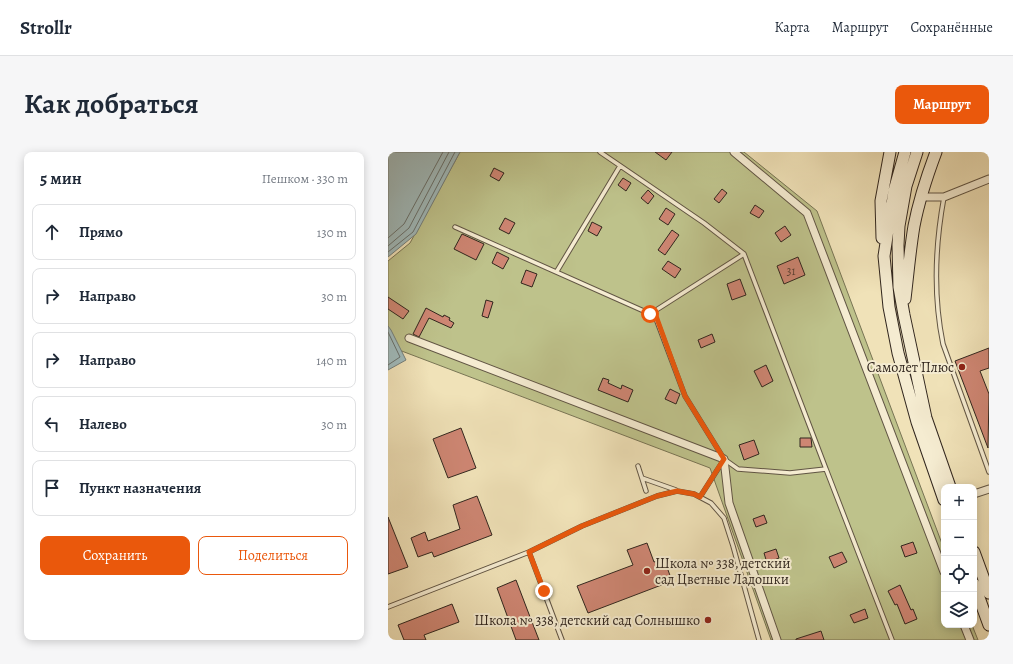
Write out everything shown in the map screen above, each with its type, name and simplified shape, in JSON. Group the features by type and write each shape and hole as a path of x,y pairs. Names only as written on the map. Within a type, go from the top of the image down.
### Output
{"main road":[{"path":"890,152 881,201 889,307 898,353 917,422 941,491"},
{"path":"884,256 894,191 905,152"},
{"path":"916,152 906,186 898,239 899,287 926,418 949,484"},
{"path":"904,316 911,247 921,197 936,152"},
{"path":"975,556 989,593"},
{"path":"977,592 989,625"}],"street":[{"path":"734,152 807,213 941,564"},
{"path":"921,197 944,197 989,179"},
{"path":"409,338 724,459 729,503 777,640"},
{"path":"977,493 989,488"},
{"path":"965,628 970,640"}],"lane":[{"path":"600,152 704,223 744,254 892,640"},
{"path":"556,271 620,166"},
{"path":"944,197 937,241 936,264 937,306 940,328 944,344 989,472"},
{"path":"455,227 656,316 685,396 724,459 738,469 790,473 826,469"},
{"path":"650,314 744,254"},
{"path":"700,497 724,459"},
{"path":"638,466 646,491"},
{"path":"642,478 677,491 694,494 711,503 724,518 760,640"},
{"path":"388,606 529,552 582,526 657,496 677,491"},
{"path":"529,552 562,640"}],"green space":[{"path":"460,152 744,152 817,211 941,541 941,628 973,628 978,640 771,640 710,468 399,350 388,328 388,261 410,243"}],"water":[{"path":"388,152 460,152 416,234 388,257"},
{"path":"388,326 406,360 388,370"}],"building":[{"path":"655,152 672,152 666,160"},
{"path":"494,168 504,173 499,181 490,176"},
{"path":"623,178 631,183 626,191 618,185"},
{"path":"722,189 727,193 719,203 714,199"},
{"path":"648,190 654,196 648,204 641,198"},
{"path":"755,205 764,211 759,218 750,213"},
{"path":"666,208 675,214 668,225 659,219"},
{"path":"505,218 515,223 509,234 499,229"},
{"path":"592,222 602,227 597,236 588,231"},
{"path":"785,226 791,235 781,242 775,233"},
{"path":"672,230 679,235 665,255 658,250"},
{"path":"462,234 484,244 476,260 454,249"},
{"path":"497,252 509,258 503,269 492,263"},
{"path":"798,257 805,275 784,284 777,266"},
{"path":"668,261 681,269 675,278 662,269"},
{"path":"526,270 537,274 532,287 521,283"},
{"path":"740,279 746,295 732,300 727,284"},
{"path":"388,297 409,311 403,319 388,309"},
{"path":"486,300 493,302 488,318 482,316"},
{"path":"426,308 443,317 444,315 450,318 449,320 454,323 451,328 429,318 419,337 413,334"},
{"path":"712,334 715,342 701,348 698,340"},
{"path":"989,348 989,368 980,371 989,394 988,448 955,361"},
{"path":"766,365 773,381 762,387 754,371"},
{"path":"603,378 609,380 608,383 621,389 622,385 633,390 628,402 598,390"},
{"path":"670,389 680,394 676,404 665,399"},
{"path":"461,428 476,468 448,478 433,439"},
{"path":"800,438 811,438 812,447 800,447"},
{"path":"754,440 759,454 744,460 739,445"},
{"path":"477,496 492,535 434,557 432,552 418,557 411,538 425,532 428,541 460,529 453,505"},
{"path":"764,515 767,523 756,527 753,519"},
{"path":"388,517 408,567 388,574"},
{"path":"913,542 917,553 905,557 901,546"},
{"path":"647,543 654,562 664,559 672,581 588,613 577,586 633,565 627,550"},
{"path":"776,549 779,558 767,563 764,553"},
{"path":"842,552 847,562 834,568 829,557"},
{"path":"516,580 539,640 516,640 497,588"},
{"path":"900,585 911,610 913,609 917,619 905,624 897,604 895,605 888,591"},
{"path":"452,604 459,622 424,635 426,640 404,640 398,625"},
{"path":"865,609 868,618 854,623 850,615"},
{"path":"821,631 824,640 796,640 796,639"}],"place":[{"name":"Самолет Плюс","path":"962,367"},
{"name":"Школа № 338, детский сад Цветные Ладошки","path":"647,571"},
{"name":"Школа № 338, детский сад Солнышко","path":"708,620"}],"route":[{"path":"544,591 529,552 582,526 657,496 677,491 694,494 700,497 724,459 685,396 656,316 650,314"}]}
